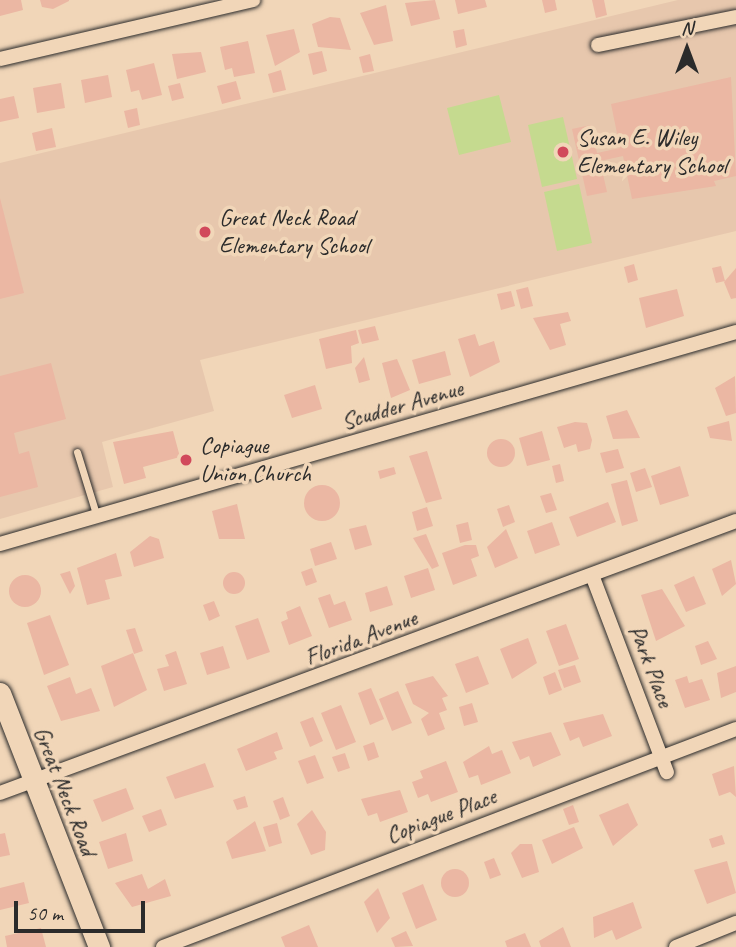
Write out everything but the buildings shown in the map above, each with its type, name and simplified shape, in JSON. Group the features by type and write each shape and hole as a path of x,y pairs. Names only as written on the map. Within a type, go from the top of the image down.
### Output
{"main road":[{"name":"Great Neck Road","path":"0,693 33,785 99,947"}],"street":[{"path":"0,59 253,0"},
{"path":"598,46 736,17"},
{"name":"Scudder Avenue","path":"0,544 736,332"},
{"name":"Florida Avenue","path":"0,793 33,785 736,521"},
{"name":"Park Place","path":"592,575 667,772"},
{"name":"Copiague Place","path":"163,947 736,729"},
{"path":"676,947 694,944 736,923"}],"lane":[{"path":"77,452 97,517"}],"shaded area":[{"path":"678,0 736,0 736,231 200,360 214,411 102,442 113,487 0,519 0,163"}],"green space":[{"path":"499,95 511,142 459,155 447,108"},
{"path":"563,117 577,179 542,187 528,125"},
{"path":"579,184 592,243 557,251 544,192"}],"place":[{"name":"Susan E. Wiley Elementary School","path":"563,152"},
{"name":"Great Neck Road Elementary School","path":"205,232"},
{"name":"Copiague Union Church","path":"186,460"}]}
